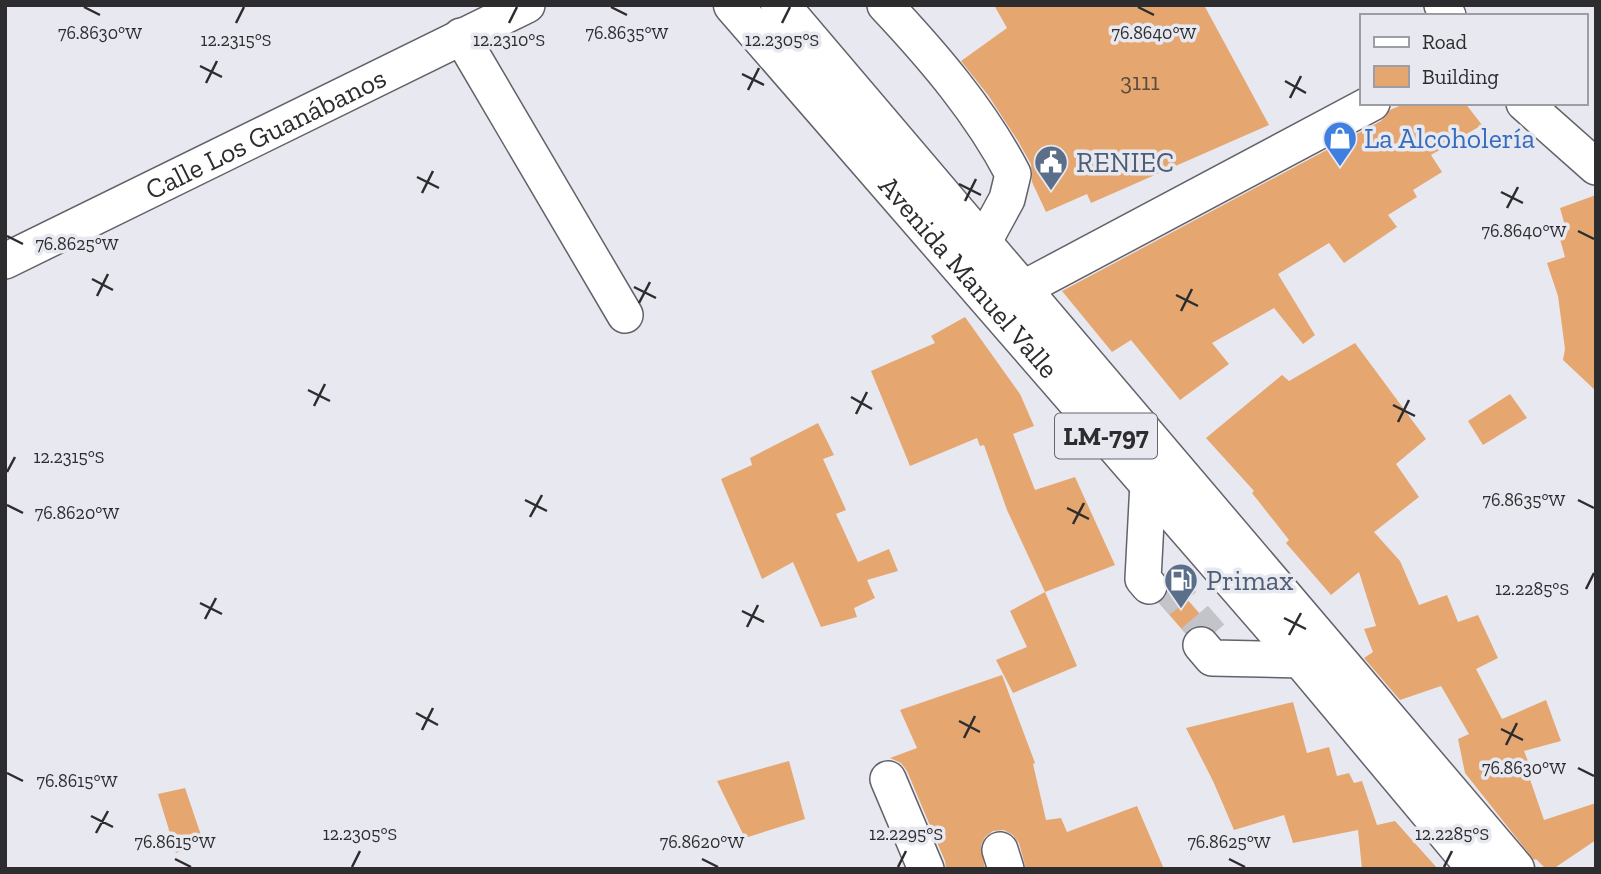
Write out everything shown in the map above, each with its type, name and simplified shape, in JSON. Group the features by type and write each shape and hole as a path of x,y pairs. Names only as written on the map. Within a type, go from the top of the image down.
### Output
{"main road":[{"name":"Avenida Manuel Valle","path":"733,5 1008,297 1515,869"},
{"name":"Avenida Manuel Valle","path":"780,5 983,243 1008,297 1148,483 1302,660 1477,869"}],"street":[{"name":"Calle Los Guanábanos","path":"5,261 527,5"},
{"path":"885,5 996,141 1013,174 1007,199 983,243"},
{"path":"461,36 625,315"},
{"path":"1008,297 1368,105"},
{"path":"1526,105 1596,167"},
{"path":"1148,483 1151,574"},
{"path":"1216,646 1302,660"},
{"path":"888,779 926,869"}],"building":[{"path":"994,5 1204,5 1269,125 1091,203 1087,194 1046,212 1032,182 1031,164 988,95 961,61 1007,28"},
{"path":"1401,105 1467,105 1482,125 1431,155 1442,172 1413,190 1417,197 1388,215 1397,227 1344,263 1329,243 1278,274 1315,335 1303,344 1274,308 1212,343 1229,364 1180,400 1131,340 1112,352 1062,291 1381,121 1390,110"},
{"path":"1596,195 1596,391 1563,360 1565,349 1558,296 1547,263 1565,257 1557,228 1565,226 1560,208"},
{"path":"965,317 1020,394 1034,426 1013,434 1035,490 1075,477 1115,565 1045,592 1007,510 984,445 980,446 977,438 910,466 871,371 935,343 931,336"},
{"path":"1355,343 1426,439 1396,464 1419,497 1374,532 1400,561 1419,605 1447,595 1458,622 1478,615 1498,658 1476,669 1502,719 1546,700 1561,741 1524,751 1528,761 1524,762 1544,820 1596,803 1596,840 1553,869 1546,869 1534,860 1465,773 1458,739 1469,734 1441,686 1400,700 1364,658 1373,652 1364,629 1376,626 1359,572 1331,595 1286,543 1289,540 1252,493 1254,491 1206,438 1282,375 1289,381"},
{"path":"1510,394 1527,418 1483,445 1468,421"},
{"path":"818,423 834,455 823,459 846,510 836,514 858,562 889,549 898,571 867,580 875,598 854,608 857,617 821,627 793,562 762,579 721,479 752,465 750,458"},
{"name":"Primax","path":"1164,573 1215,631 1198,625 1185,633 1159,603 1168,592 1169,582"},
{"path":"1045,592 1077,666 1013,693 996,660 1027,647 1010,611"},
{"path":"1002,675 1035,763 1033,764 1046,820 1061,818 1067,832 1137,806 1164,869 1026,869 1019,843 1013,835 1004,830 993,831 985,837 981,845 985,869 946,869 907,771 901,763 890,758 917,748 900,710"},
{"path":"1293,702 1307,753 1329,747 1337,776 1349,773 1354,783 1362,781 1377,825 1395,821 1438,869 1362,869 1358,830 1293,843 1284,815 1234,830 1186,728"},
{"path":"789,761 805,819 745,838 717,781"},
{"path":"185,788 203,841 176,853 158,794"}],"tunnel":[{"path":"1160,577 1211,636"}],"place":[{"name":"La Alcoholería","path":"1340,168"},
{"name":"RENIEC","path":"1051,192"},
{"name":"Primax","path":"1181,610"}]}
